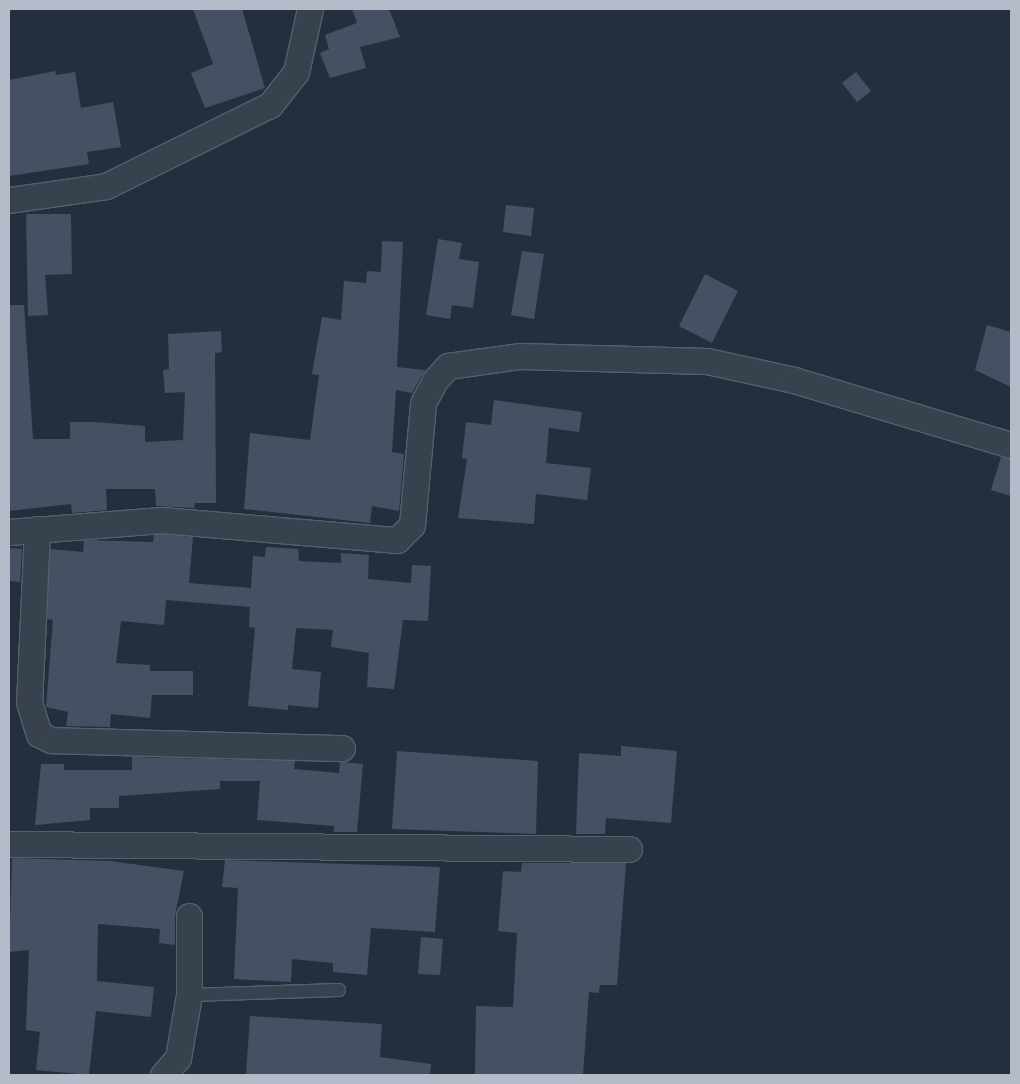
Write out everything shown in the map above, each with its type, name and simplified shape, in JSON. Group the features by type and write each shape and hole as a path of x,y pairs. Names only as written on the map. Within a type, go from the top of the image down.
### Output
{"street":[{"path":"9,200 106,186 270,106 296,72 310,9"},
{"path":"9,532 162,520 396,540 412,525 423,403 435,380 448,366 520,356 707,361 794,380 1011,445"},
{"path":"37,529 28,702 39,734 51,740 342,748"},
{"path":"9,844 629,849"},
{"path":"163,1075 178,1058 189,994 189,916"}],"lane":[{"path":"189,994 339,990"}],"building":[{"path":"193,9 242,9 265,88 205,108 191,73 213,64"},
{"path":"352,9 389,9 400,37 360,47 366,68 330,78 320,53 329,49 325,35 357,23"},
{"path":"55,71 56,75 75,72 81,108 113,102 121,147 87,152 89,164 9,176 9,80"},
{"path":"856,72 871,91 857,102 842,83"},
{"path":"506,205 534,208 531,236 503,232"},
{"path":"26,214 71,214 72,274 45,275 48,315 28,316"},
{"path":"438,239 462,243 459,259 479,262 473,308 452,305 450,319 426,315"},
{"path":"382,241 403,242 397,367 425,370 412,393 396,390 392,452 404,454 399,511 372,506 370,523 244,509 250,433 310,440 319,375 312,374 322,317 341,320 344,281 366,283 367,271 381,272"},
{"path":"522,251 544,254 534,319 511,315"},
{"path":"705,274 738,291 712,343 679,326"},
{"path":"9,305 24,305 33,439 70,439 70,422 93,422 145,426 145,442 183,440 185,392 165,393 163,370 169,369 168,334 221,331 222,352 215,353 216,503 195,503 194,508 156,506 155,489 106,489 107,510 72,513 71,504 9,511"},
{"path":"987,325 1011,332 1011,387 975,370"},
{"path":"494,400 582,412 579,432 549,428 546,463 591,468 587,500 536,494 534,524 458,518 467,459 462,458 466,422 491,425"},
{"path":"1001,457 1011,459 1011,496 991,490"},
{"path":"154,535 193,537 189,583 251,588 253,556 265,557 266,547 298,549 299,561 341,563 341,553 369,555 368,579 411,583 412,565 431,566 428,621 403,620 394,689 367,687 369,653 331,647 333,630 296,628 292,669 321,672 318,708 288,705 288,710 248,706 255,628 249,627 250,607 166,600 164,625 121,621 116,663 150,665 150,671 193,671 193,695 152,695 150,718 111,714 110,727 66,726 68,712 46,707 53,620 47,619 50,549 83,552 84,540 153,542"},
{"path":"9,548 22,549 20,582 9,581"},
{"path":"621,746 677,751 671,823 606,818 605,834 576,834 579,753 621,756"},
{"path":"397,751 538,761 536,834 392,829"},
{"path":"132,757 295,761 294,769 339,773 340,762 363,764 357,832 334,832 334,826 257,820 260,781 220,781 220,789 119,796 119,808 90,808 90,820 35,825 41,764 64,764 64,770 132,770"},
{"path":"12,858 110,861 184,871 175,916 175,945 159,943 160,929 98,924 97,981 154,987 151,1017 96,1011 89,1075 36,1070 40,1032 26,1030 29,950 9,952"},
{"path":"225,860 440,867 435,932 371,928 367,975 333,972 333,963 292,959 291,982 234,979 238,888 222,887"},
{"path":"522,863 626,863 617,985 600,985 599,993 589,992 583,1075 475,1074 476,1006 513,1007 517,933 498,931 503,871 521,872"},
{"path":"421,937 443,939 440,975 418,974"},
{"path":"250,1016 382,1024 380,1057 431,1064 430,1075 246,1075"}]}
